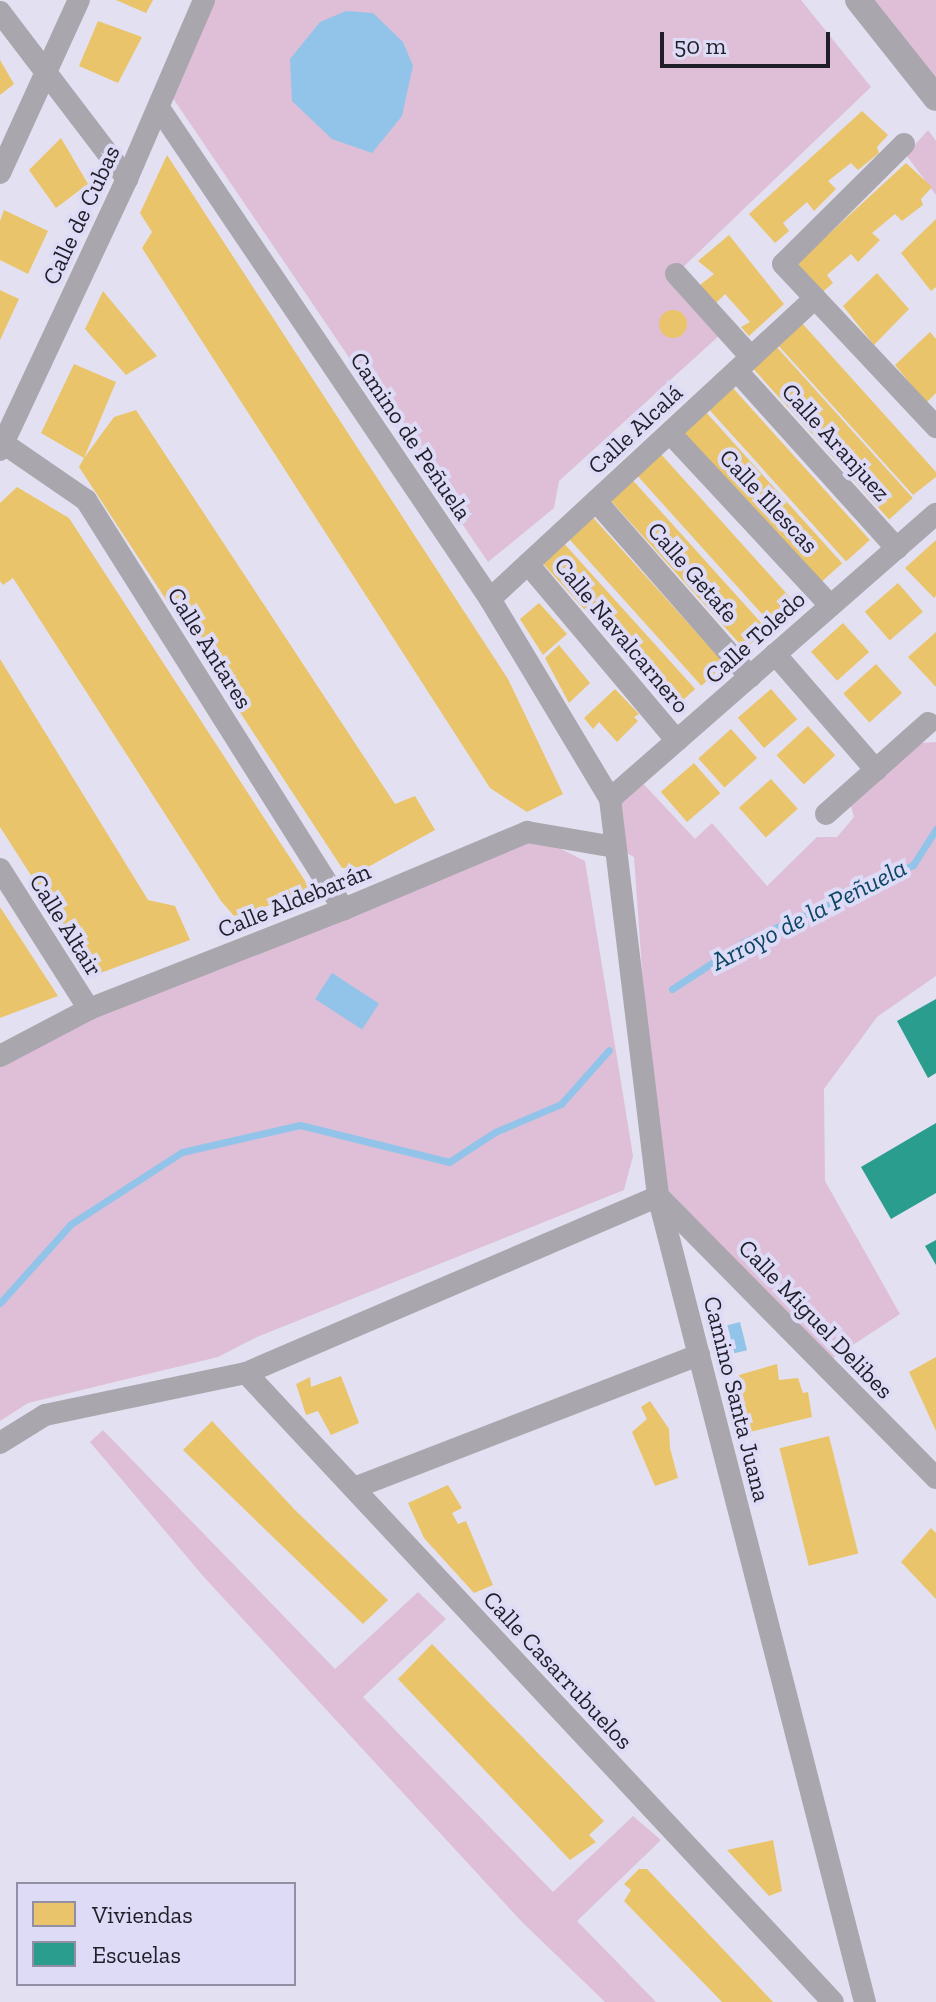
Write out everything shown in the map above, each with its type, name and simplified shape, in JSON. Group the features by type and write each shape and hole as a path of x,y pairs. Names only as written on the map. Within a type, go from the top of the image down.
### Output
{"street":[{"path":"0,173 79,0"},
{"name":"Calle de Cubas","path":"2,446 127,179 204,0"},
{"path":"858,0 936,98"},
{"path":"0,12 127,179"},
{"name":"Camino de Peñuela","path":"159,108 490,599 610,799"},
{"path":"904,144 783,264 936,427"},
{"name":"Calle Aranjuez","path":"676,274 744,364 897,549"},
{"name":"Calle Alcalá","path":"490,599 815,298"},
{"name":"Calle Illescas","path":"670,433 829,604"},
{"name":"Calle Antares","path":"2,446 86,500 344,909"},
{"name":"Calle Getafe","path":"596,501 750,677"},
{"name":"Calle Toledo","path":"610,799 829,604 936,514"},
{"name":"Calle Navalcarnero","path":"528,564 677,741"},
{"path":"775,654 876,770"},
{"path":"826,814 928,723"},
{"name":"Camino Santa Juana","path":"610,799 658,1196 865,2002"},
{"name":"Calle Aldebarán","path":"0,1056 89,1009 344,909 527,832 615,847"},
{"name":"Calle Altair","path":"0,869 89,1009"},
{"path":"2,1444 45,1415 246,1373 658,1196"},
{"name":"Calle Miguel Delibes","path":"658,1196 936,1478"},
{"path":"354,1488 699,1355"},
{"name":"Calle Casarrubuelos","path":"246,1373 833,2002"}],"shaded area":[{"path":"207,0 801,0 871,87 676,274 721,334 559,481 554,508 488,562 166,88"},
{"path":"868,0 936,0 936,93"},
{"path":"928,130 936,141 936,195 906,155"},
{"path":"936,742 936,976 877,1017 824,1089 825,1181 900,1314 824,1364 658,1196 634,857 615,847 610,799 636,776 695,839 712,823 767,886 817,837 837,837 854,817 851,806 920,743"},
{"path":"527,832 585,861 633,1156 624,1190 257,1337 218,1357 28,1403 0,1421 0,1056"},
{"path":"103,1430 335,1669 418,1592 446,1619 363,1697 553,1892 633,1816 661,1840 577,1921 656,2002 605,2002 522,1922 203,1576 90,1442"}],"water":[{"path":"346,11 373,13 403,42 413,66 402,116 372,153 332,139 292,101 290,59 320,22"},
{"path":"332,973 379,1003 362,1029 315,999"},
{"path":"740,1322 747,1350 734,1353 727,1325"}],"building: Viviendas":[{"path":"116,0 153,0 146,13"},
{"path":"98,21 142,37 118,83 79,66"},
{"path":"0,60 14,84 0,95"},
{"path":"862,111 888,135 877,147 879,153 858,170 851,163 828,181 836,189 814,211 807,202 783,223 789,231 775,243 749,214"},
{"path":"61,138 88,184 56,208 29,170"},
{"path":"167,155 508,679 563,794 527,812 490,788 142,248 152,232 140,213"},
{"path":"906,163 932,187 921,199 923,205 902,221 895,214 872,233 880,240 858,262 851,254 827,275 833,283 819,295 794,266"},
{"path":"4,210 48,231 28,274 0,260 0,221"},
{"path":"936,219 936,287 931,291 901,253"},
{"path":"729,235 784,304 749,336 741,327 750,322 725,294 716,303 700,285 714,274 698,261"},
{"path":"877,273 909,309 874,345 843,306"},
{"path":"0,290 19,299 0,340"},
{"path":"103,291 157,356 126,375 85,329"},
{"path":"673,310 683,314 687,324 683,334 673,338 663,334 659,324 663,314"},
{"path":"801,322 936,472 936,477 913,495 777,344"},
{"path":"930,332 936,339 936,393 926,403 895,365"},
{"path":"775,345 913,498 889,520 751,366"},
{"path":"74,364 116,382 84,458 41,433"},
{"path":"732,387 870,540 846,562 708,408"},
{"path":"136,410 395,804 415,796 435,830 368,867 342,868 79,467 114,417"},
{"path":"705,411 842,563 819,584 682,432"},
{"path":"660,453 797,605 773,627 636,474"},
{"path":"629,476 767,629 745,649 607,496"},
{"path":"17,487 69,518 311,890 295,898 234,916 221,901 13,578 3,585 0,581 0,503"},
{"path":"588,512 725,664 701,686 564,533"},
{"path":"560,539 695,689 674,709 538,558"},
{"path":"936,540 936,596 934,598 905,568"},
{"path":"898,583 923,612 890,641 865,612"},
{"path":"539,603 567,634 543,655 520,619"},
{"path":"843,623 869,652 837,681 811,652"},
{"path":"936,632 936,687 908,657"},
{"path":"559,645 590,683 569,703 545,658"},
{"path":"0,659 148,900 175,906 190,940 95,975 0,827"},
{"path":"876,664 902,693 869,722 843,693"},
{"path":"615,689 639,714 634,717 638,721 617,742 599,722 593,729 584,718"},
{"path":"771,689 797,719 764,748 738,718"},
{"path":"808,726 835,755 804,785 777,755"},
{"path":"731,729 757,758 724,787 698,758"},
{"path":"694,763 720,793 687,822 661,792"},
{"path":"771,779 798,809 766,837 739,808"},
{"path":"0,907 58,996 0,1018"},
{"path":"936,1357 936,1431 909,1372"},
{"path":"777,1364 779,1380 798,1378 803,1393 808,1392 812,1417 750,1432 739,1375"},
{"path":"341,1376 359,1423 331,1435 318,1411 306,1415 296,1384 310,1377 311,1387"},
{"path":"650,1401 669,1429 670,1448 678,1478 655,1486 632,1432 647,1419 641,1407"},
{"path":"212,1421 295,1510 388,1600 363,1624 183,1450"},
{"path":"829,1436 858,1553 809,1566 780,1448"},
{"path":"448,1485 462,1508 452,1513 458,1524 466,1521 493,1585 474,1593 424,1538 408,1503"},
{"path":"931,1528 936,1533 936,1599 901,1562"},
{"path":"432,1644 604,1821 589,1835 596,1842 570,1860 398,1679"},
{"path":"773,1840 782,1891 769,1896 727,1850"},
{"path":"639,1869 647,1869 773,2002 722,2002 624,1901 631,1890 624,1884"}],"building: Escuelas":[{"path":"936,999 936,1073 928,1078 897,1021"},
{"path":"936,1123 936,1193 891,1219 861,1167"},
{"path":"936,1240 936,1265 925,1246"}],"waterway":[{"name":"Arroyo de la Peñuela","path":"672,989 744,942 913,865 936,829"},
{"name":"Arroyo de la Peñuela","path":"0,1303 71,1224 182,1152 300,1125 449,1162 495,1132 561,1104 609,1050"}]}
